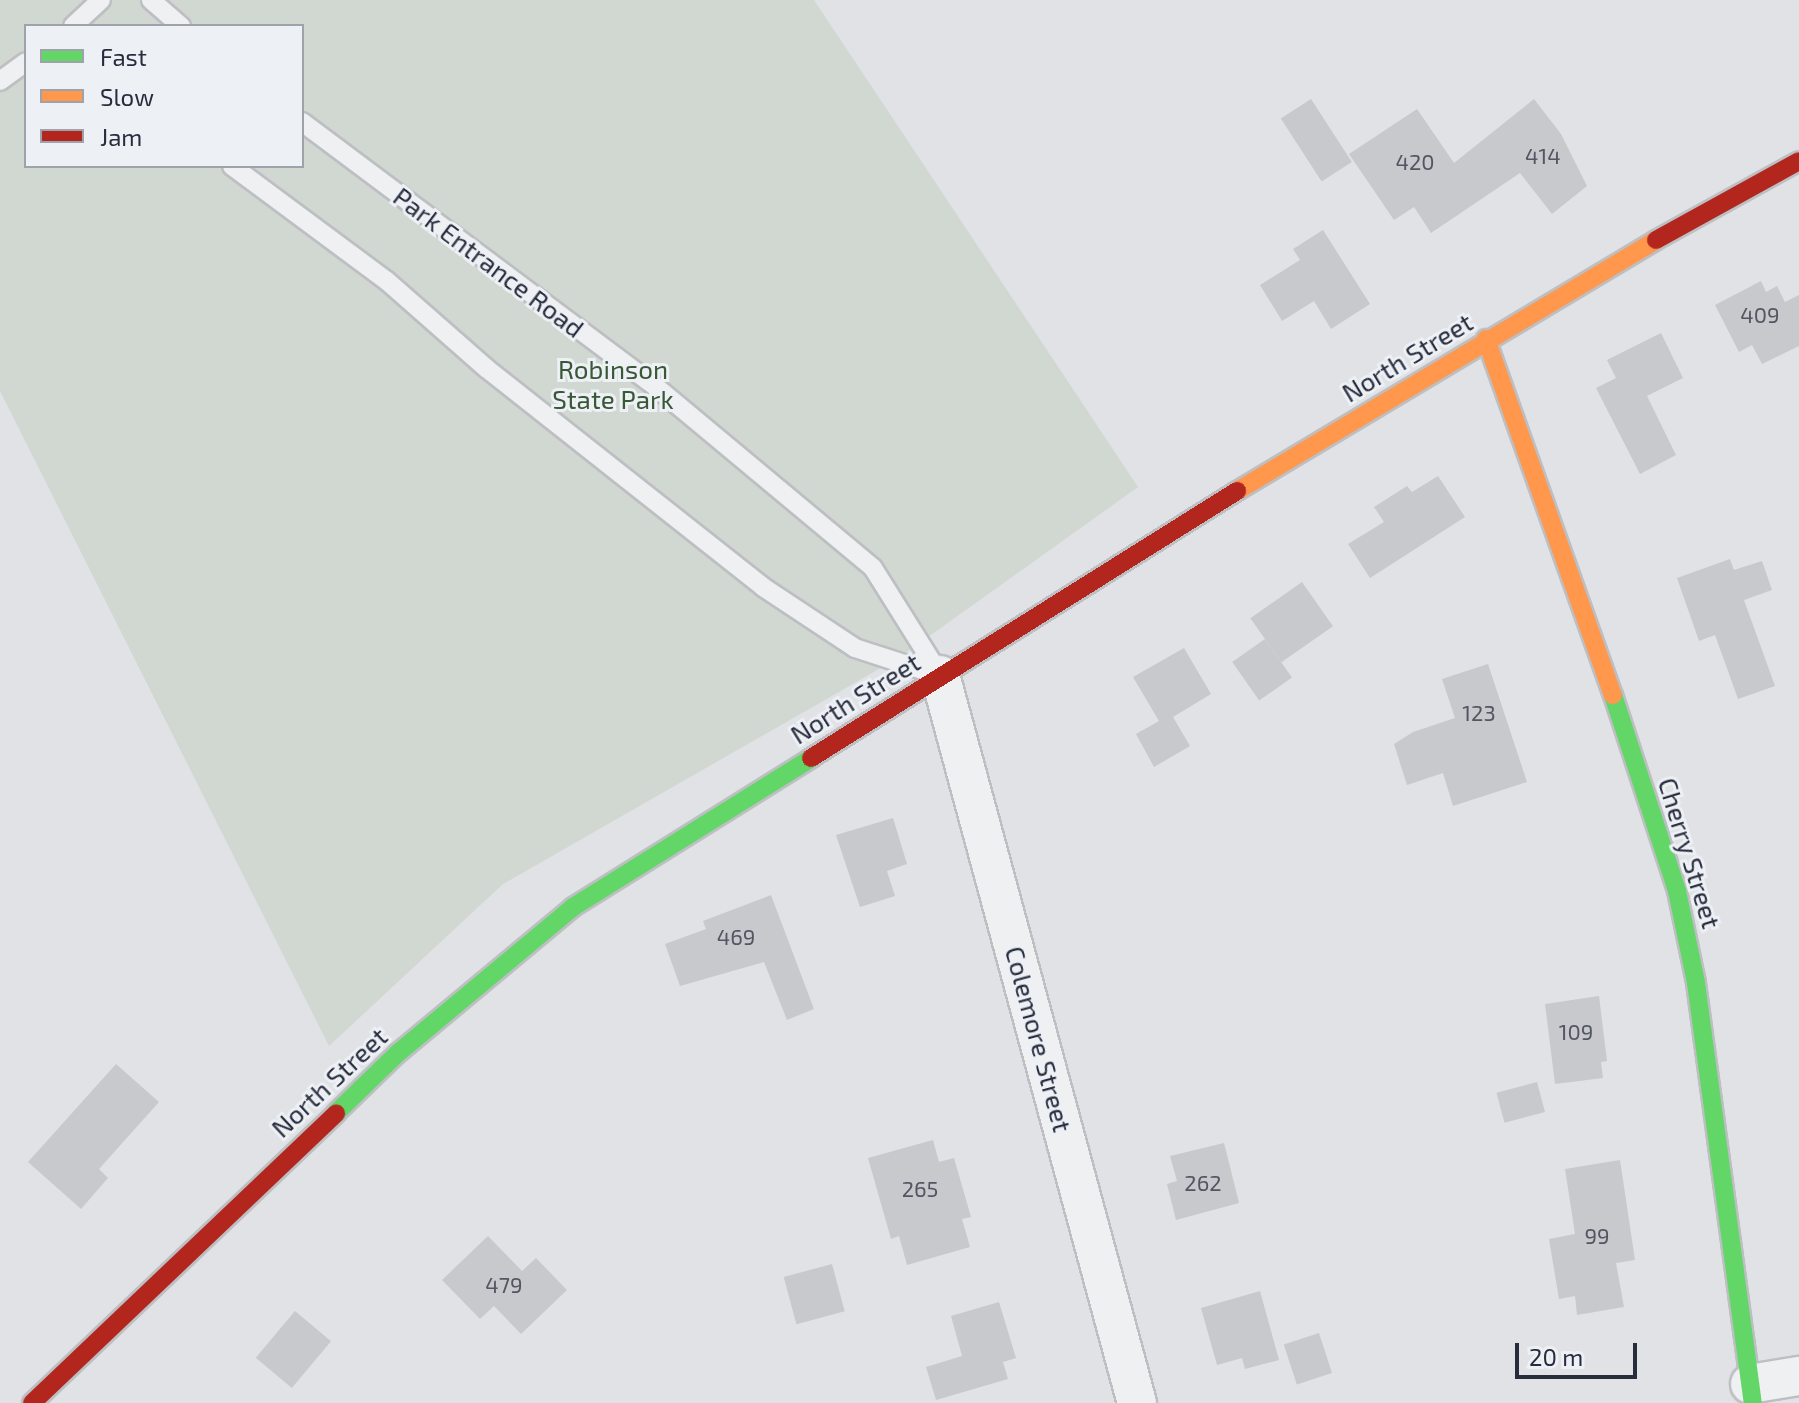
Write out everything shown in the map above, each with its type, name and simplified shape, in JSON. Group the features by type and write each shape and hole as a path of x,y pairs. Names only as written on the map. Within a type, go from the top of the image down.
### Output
{"main road":[{"name":"North Street","path":"32,1403 310,1133 513,954 653,853 1486,339 1799,161"},
{"name":"Cherry Street","path":"1486,339 1600,654 1677,891 1696,983 1752,1394"}],"street":[{"name":"Colemore Street","path":"940,675 1137,1403"},
{"path":"1752,1394 1799,1376"}],"lane":[{"path":"75,24 101,0"},
{"path":"151,0 179,24"},
{"path":"0,81 24,63"},
{"name":"Park Entrance Road","path":"304,123 650,382 873,568 940,675"},
{"path":"235,168 387,281 486,368 763,587 855,648 940,675"}],"green space":[{"name":"Robinson State Park","path":"0,0 814,0 1138,487 900,657 503,884 329,1046 0,391"}],"building":[{"path":"1311,99 1352,162 1322,182 1281,119"},
{"path":"1534,99 1561,134 1587,186 1552,214 1520,173 1431,233 1414,207 1394,220 1349,154 1417,109 1454,163"},
{"path":"1323,230 1370,304 1331,329 1314,301 1282,321 1260,285 1300,260 1293,249"},
{"path":"1761,281 1766,292 1777,286 1785,302 1799,295 1799,346 1762,364 1752,345 1739,352 1715,305"},
{"path":"1661,333 1683,378 1647,396 1676,455 1640,474 1596,388 1616,378 1607,360"},
{"path":"1438,476 1465,517 1370,578 1348,544 1384,522 1374,507 1407,486 1412,492"},
{"path":"1730,559 1734,570 1762,561 1772,590 1744,600 1775,686 1738,699 1715,635 1699,641 1677,578"},
{"path":"1302,582 1333,626 1281,662 1250,618"},
{"path":"1265,639 1292,678 1259,700 1232,662"},
{"path":"1184,648 1211,694 1173,717 1190,746 1154,767 1136,734 1159,721 1133,677"},
{"path":"1488,664 1527,782 1453,806 1443,773 1407,785 1394,744 1413,732 1455,718 1442,679"},
{"path":"893,818 907,864 887,871 895,896 860,907 836,835"},
{"path":"771,895 814,1009 787,1020 764,962 680,986 665,944 706,929 703,921"},
{"path":"1599,996 1607,1061 1601,1062 1603,1078 1555,1084 1545,1004"},
{"path":"116,1064 159,1102 99,1169 108,1178 81,1209 28,1162"},
{"path":"1537,1082 1545,1112 1504,1123 1496,1093"},
{"path":"933,1140 939,1162 954,1158 971,1217 962,1219 970,1247 907,1265 899,1236 891,1239 868,1158"},
{"path":"1224,1143 1239,1203 1176,1220 1167,1184 1177,1181 1170,1156"},
{"path":"1620,1160 1635,1260 1616,1263 1624,1307 1577,1315 1575,1296 1559,1299 1549,1239 1575,1234 1565,1169"},
{"path":"488,1236 522,1271 536,1258 567,1290 521,1334 494,1306 480,1319 442,1280"},
{"path":"832,1264 845,1311 796,1324 784,1277"},
{"path":"1260,1291 1279,1360 1245,1369 1242,1358 1217,1365 1201,1308"},
{"path":"999,1302 1016,1358 1003,1362 1008,1379 936,1400 926,1367 962,1356 951,1316"},
{"path":"295,1311 331,1341 292,1388 256,1358"},
{"path":"1319,1333 1332,1373 1297,1384 1284,1344"}],"traffic: fast":[{"path":"1613,695 1677,891 1696,983 1753,1403"},
{"path":"336,1113 398,1053 573,907 811,758"}],"traffic: slow":[{"path":"1237,491 1656,240"},
{"path":"1486,339 1613,695"}],"traffic: jam":[{"path":"1656,240 1799,161"},
{"path":"811,758 1237,491"},
{"path":"32,1403 336,1113"}]}
